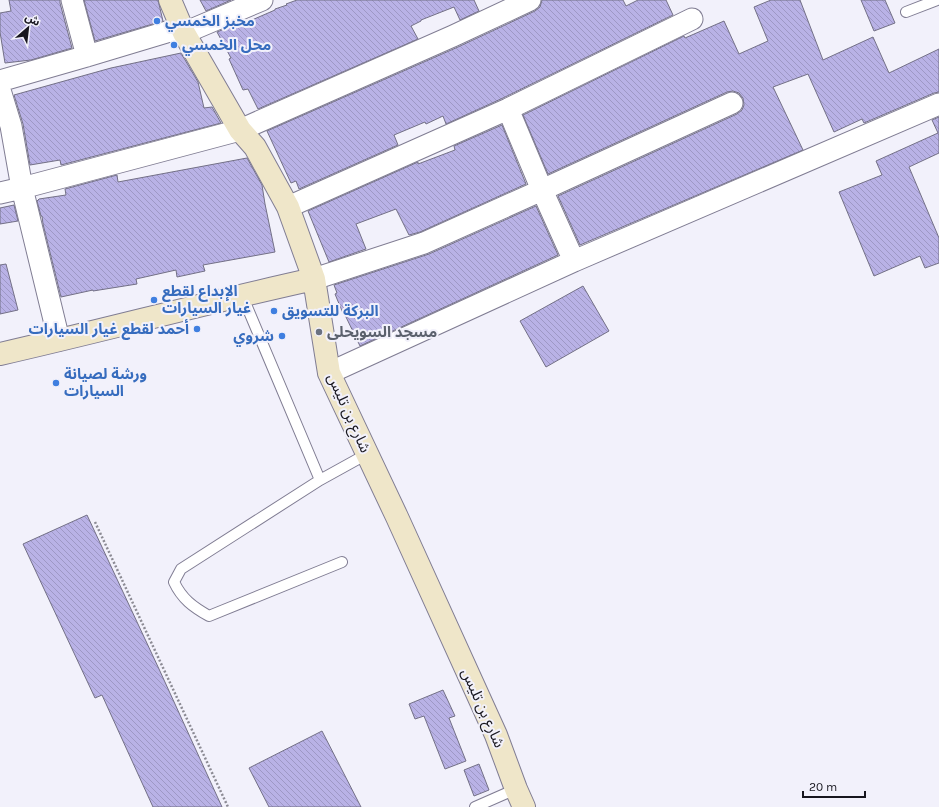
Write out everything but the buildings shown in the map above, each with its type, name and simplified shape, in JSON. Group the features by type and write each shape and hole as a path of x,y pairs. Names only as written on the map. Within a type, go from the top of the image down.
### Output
{"street":[{"path":"72,0 87,56"},
{"name":"شارع بن تليس","path":"170,0 184,33 240,130 255,147 288,207 314,279 329,373 397,517 496,735 520,798"},
{"path":"0,81 170,31 184,33 262,0"},
{"path":"0,193 240,130 453,36 530,0"},
{"path":"288,207 508,109 692,20"},
{"path":"0,90 11,126 22,188 59,340"},
{"path":"0,354 314,279 424,243 732,103"},
{"path":"329,373 574,261 939,104"},
{"path":"508,109 574,261"}],"lane":[{"path":"906,12 937,0"},
{"path":"242,295 320,480"},
{"path":"342,562 209,616 195,609 184,599 177,590 174,582 181,569 320,480 367,454"},
{"path":"474,807 520,798"}],"path":[{"path":"95,522 228,807"}],"place":[{"name":"مخبز الخمسي","path":"157,21"},
{"name":"محل الخمسي","path":"174,45"},
{"name":"الإبداع لقطع غيار السيارات","path":"154,300"},
{"name":"البركة للتسويق","path":"274,311"},
{"name":"أحمد لقطع غيار السيارات","path":"197,329"},
{"name":"مسجد السويحلى","path":"319,332"},
{"name":"شروي","path":"282,336"},
{"name":"ورشة لصيانة السيارات","path":"56,383"}]}
